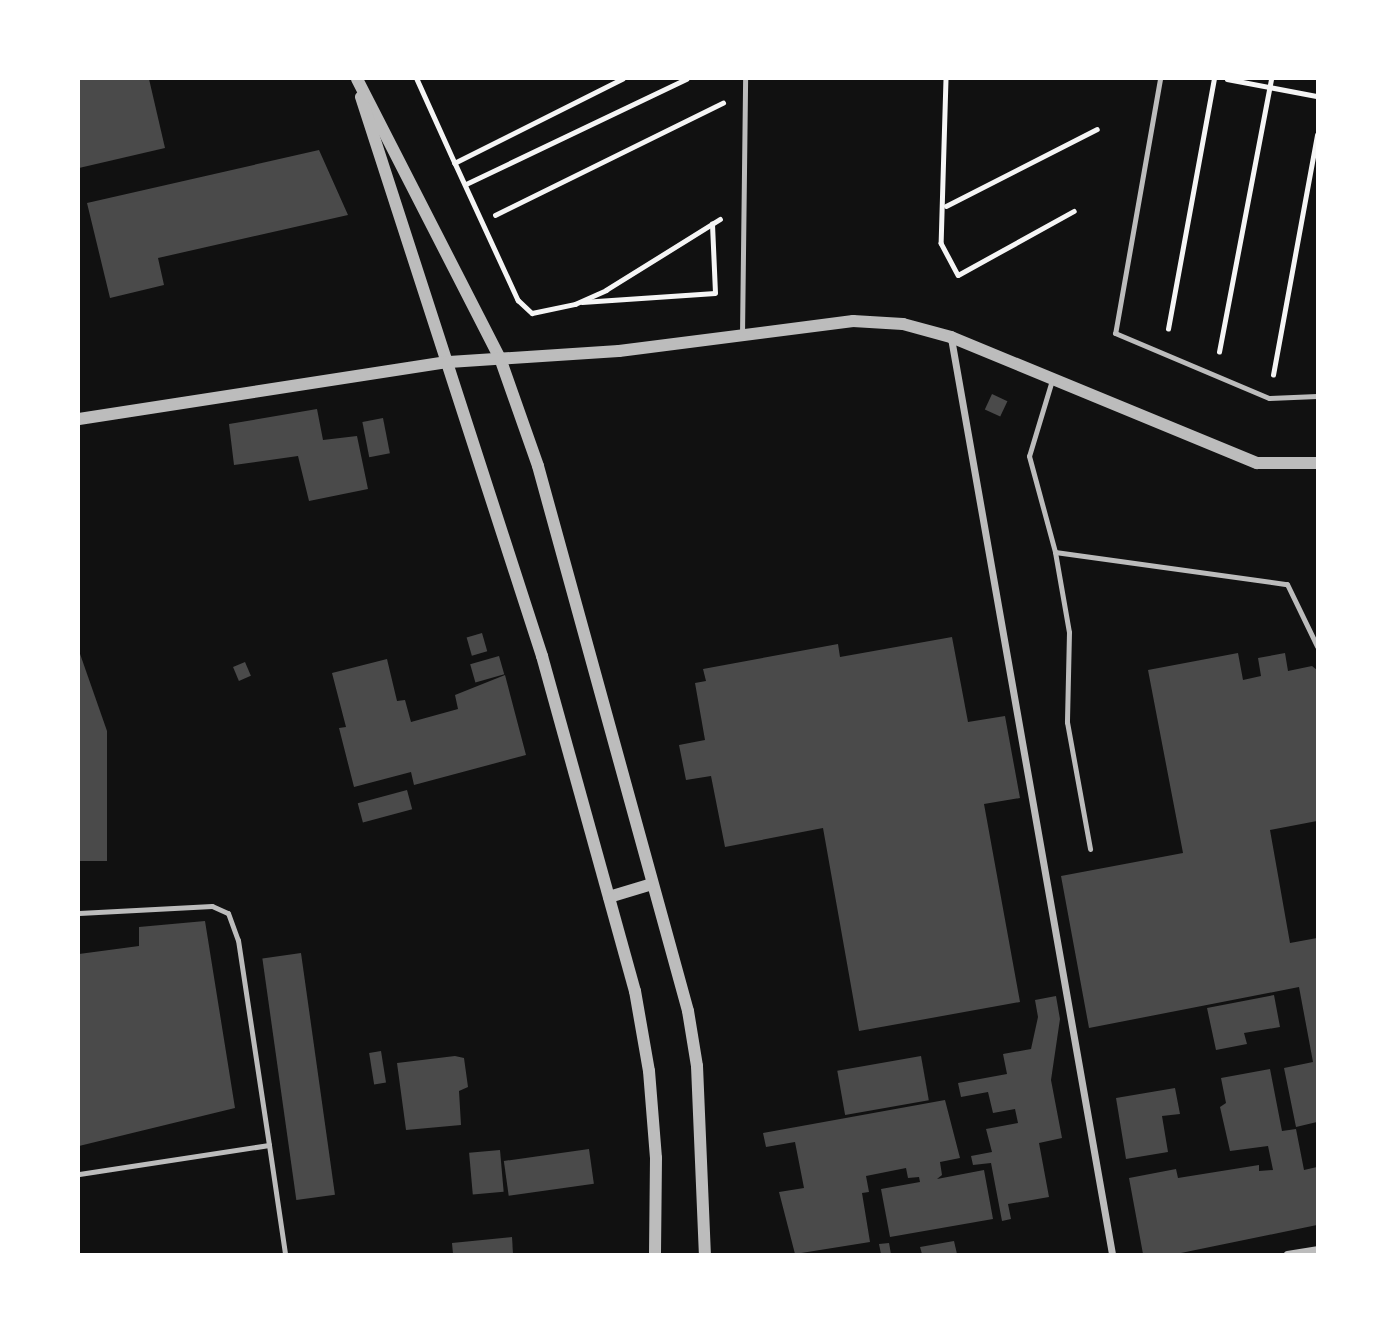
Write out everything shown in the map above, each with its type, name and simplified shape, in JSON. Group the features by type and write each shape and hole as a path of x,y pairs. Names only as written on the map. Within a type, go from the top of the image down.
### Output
{"street":[{"path":"356,79 500,358 538,466 688,1011 697,1066 705,1254"},
{"path":"356,79 542,656 635,991 649,1071 656,1158 655,1254"},
{"path":"79,419 449,362 619,351 853,321 903,324 951,337 1257,463 1317,463"},
{"path":"951,337 1111,1254"},
{"path":"609,897 652,884"},
{"path":"1287,1254 1317,1249"}],"lane":[{"path":"742,335 745,79"},
{"path":"1160,79 1115,333 1269,398 1317,396"},
{"path":"1053,379 1030,456 1055,552 1069,632 1067,722 1090,849"},
{"path":"1055,552 1287,584 1317,646"},
{"path":"79,913 212,906 228,913 238,940 285,1254"},
{"path":"79,1174 269,1145"}],"path":[{"path":"417,79 518,300 532,313 580,302 715,293 712,223"},
{"path":"456,163 623,79"},
{"path":"466,184 686,79"},
{"path":"946,79 946,206 941,243 958,275 1074,211"},
{"path":"1163,355 1214,79"},
{"path":"1227,79 1317,96"},
{"path":"1214,377 1270,79"},
{"path":"495,215 745,93"},
{"path":"724,103 724,115"},
{"path":"946,206 1097,129"},
{"path":"1269,398 1317,135"},
{"path":"580,302 724,217"}],"building":[{"path":"79,79 149,79 165,148 79,168"},
{"path":"319,150 348,215 158,258 164,285 110,298 87,203"},
{"path":"992,394 1007,401 1000,417 985,409"},
{"path":"317,409 323,440 357,436 368,489 309,501 298,456 234,465 229,424"},
{"path":"383,418 390,453 369,457 362,422"},
{"path":"482,633 487,651 472,656 467,637"},
{"path":"952,637 968,722 1005,716 1020,798 984,804 1020,1002 859,1031 823,828 725,847 711,776 686,780 679,745 705,740 695,683 706,681 703,669 838,644 840,657"},
{"path":"79,651 107,731 107,861 79,861"},
{"path":"1238,653 1243,680 1261,676 1258,658 1285,653 1288,671 1312,666 1317,670 1317,821 1270,830 1290,943 1317,938 1317,1122 1296,1127 1284,1068 1313,1062 1299,987 1089,1028 1061,876 1183,853 1148,670"},
{"path":"499,656 504,674 475,683 470,664"},
{"path":"387,659 397,701 405,700 411,722 458,709 455,695 505,675 526,755 414,785 411,772 354,787 339,728 346,727 332,673"},
{"path":"245,662 251,676 239,681 233,667"},
{"path":"407,790 412,809 363,823 358,803"},
{"path":"205,921 235,1108 79,1146 79,954 139,946 139,927"},
{"path":"301,953 335,1195 296,1200 262,958"},
{"path":"1274,995 1280,1027 1244,1033 1247,1044 1216,1050 1207,1008"},
{"path":"1056,996 1060,1019 1051,1080 1062,1138 1039,1143 1049,1197 1008,1204 1011,1219 1002,1221 991,1163 973,1165 971,1156 992,1152 986,1129 1018,1123 1015,1109 993,1113 988,1092 961,1097 958,1083 1007,1074 1003,1054 1031,1049 1038,1017 1035,1000"},
{"path":"381,1051 386,1083 374,1084 369,1053"},
{"path":"455,1056 464,1058 468,1087 459,1091 461,1125 406,1130 397,1063"},
{"path":"921,1056 929,1100 845,1115 837,1071"},
{"path":"1270,1069 1282,1131 1296,1129 1304,1170 1317,1167 1317,1225 1176,1254 1143,1254 1129,1178 1176,1169 1178,1178 1259,1165 1259,1171 1273,1170 1268,1146 1230,1151 1220,1107 1226,1103 1221,1078"},
{"path":"1175,1088 1180,1114 1162,1116 1168,1152 1126,1159 1116,1098"},
{"path":"945,1100 960,1158 940,1162 942,1175 937,1179 984,1170 993,1219 890,1237 881,1189 920,1182 919,1177 908,1178 906,1168 866,1176 869,1192 862,1193 870,1242 795,1254 779,1192 804,1188 795,1142 766,1147 763,1133"},
{"path":"589,1149 594,1184 509,1196 504,1161"},
{"path":"500,1150 504,1192 473,1195 469,1153"},
{"path":"512,1237 513,1254 453,1254 452,1243"},
{"path":"954,1241 957,1254 922,1254 920,1247"},
{"path":"889,1243 891,1254 881,1254 879,1244"}]}
